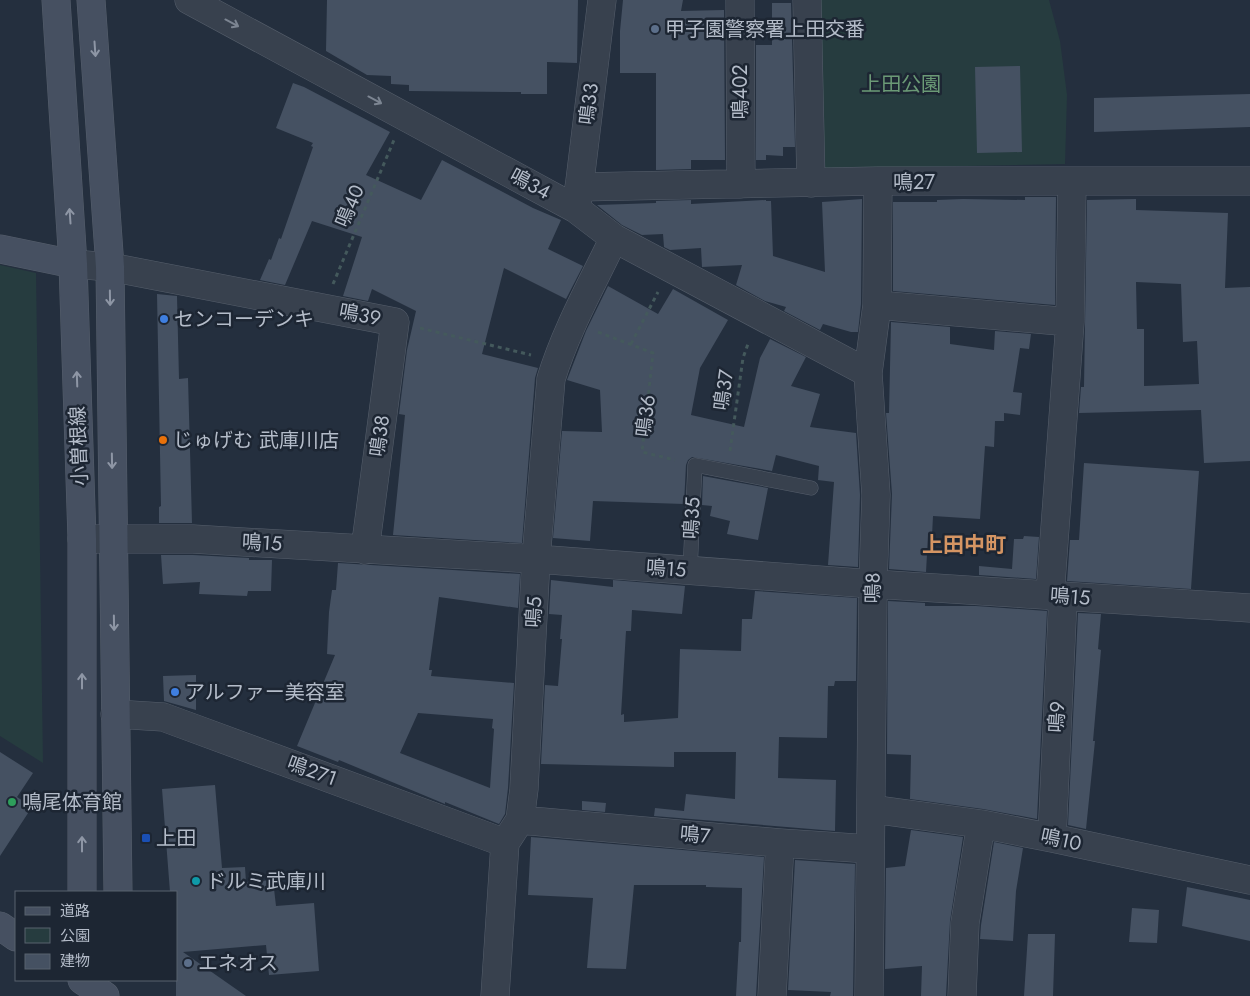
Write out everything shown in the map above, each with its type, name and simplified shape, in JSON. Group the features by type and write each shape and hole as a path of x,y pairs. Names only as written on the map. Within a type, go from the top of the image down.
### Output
{"street":[{"name":"小曽根線","path":"56,0 73,264 82,539 82,891"},
{"name":"小曽根線","path":"91,0 110,267 118,891"},
{"name":"鳴34","path":"189,0 404,116 578,198 614,238 868,373"},
{"name":"鳴33","path":"578,198 602,0"},
{"name":"鳴402","path":"740,0 741,184"},
{"path":"807,0 810,183"},
{"name":"鳴27","path":"578,198 741,184 1250,181"},
{"name":"鳴8","path":"869,996 873,584 876,495 868,373 877,305 878,182"},
{"name":"鳴9","path":"1052,838 1056,596 1070,322 1072,182"},
{"name":"鳴5","path":"505,842 520,820 525,779 536,559 551,379 556,361 573,322 614,238"},
{"path":"0,249 73,264"},
{"name":"鳴39","path":"73,264 110,267 395,322"},
{"path":"877,305 1070,322"},
{"name":"鳴38","path":"365,550 395,322"},
{"name":"鳴15","path":"82,539 193,539 536,559 873,584 1250,608"},
{"name":"鳴271","path":"115,714 163,717 505,842"},
{"name":"鳴10","path":"871,809 981,824 1250,880"},
{"name":"鳴7","path":"520,820 870,849"},
{"path":"962,996 965,923 981,824"},
{"path":"495,996 505,842"},
{"path":"772,996 780,843"},
{"path":"0,926 15,935"},
{"path":"82,981 82,996"},
{"path":"83,981 104,996"},
{"path":"120,981 120,996"}],"lane":[{"path":"695,465 811,488"},
{"name":"鳴35","path":"690,571 695,465"}],"path":[{"name":"鳴40","path":"323,308 404,116"},
{"path":"631,344 670,268"},
{"name":"鳴37","path":"728,471 743,358 759,315"},
{"name":"鳴39","path":"395,322 556,361"},
{"name":"鳴36","path":"573,322 653,353 642,452 695,465"}],"green space":[{"name":"上田公園","path":"813,0 1049,0 1060,41 1067,95 1065,164 818,169"},
{"path":"0,265 36,273 43,763 0,736"}],"building":[{"path":"327,0 578,0 577,63 547,62 547,94 409,91 409,85 391,84 391,76 367,75 326,51"},
{"path":"623,0 683,0 681,11 724,10 725,160 691,160 691,169 656,170 656,73 620,73 620,31"},
{"path":"772,3 791,3 795,147 783,147 783,156 766,155 766,160 756,160 756,45 772,45"},
{"path":"1020,66 1022,152 977,153 975,67"},
{"path":"293,83 390,132 366,175 421,200 442,160 533,208 561,220 548,249 583,266 566,299 504,268 482,354 538,368 535,378 522,543 393,535 405,415 399,414 407,350 416,311 372,289 368,301 343,296 362,237 312,221 285,285 260,280 269,259 271,260 279,238 281,239 313,147 311,146 313,143 276,128"},
{"path":"1250,94 1250,127 1094,132 1094,98"},
{"path":"1025,197 1056,197 1055,305 893,291 893,202 937,202 937,200 963,199 1025,200"},
{"path":"862,199 861,304 858,332 851,332 823,324 820,330 784,311 786,307 765,301 736,285 742,265 702,267 701,248 670,250 664,247 663,234 642,235 622,225 597,205 691,200 691,204 771,201 773,256 825,272 822,202"},
{"path":"1136,199 1136,210 1228,213 1225,288 1250,287 1250,461 1204,463 1201,410 1079,413 1081,387 1084,387 1087,200","holes":["1136,282 1181,284 1183,342 1197,341 1199,384 1144,386 1144,329 1137,329"]},
{"path":"608,286 658,314 673,289 728,320 700,368 691,415 744,427 760,358 770,339 806,357 791,386 820,394 810,427 856,433 860,495 858,567 828,565 834,482 818,480 819,466 776,455 772,471 692,457 686,465 684,504 593,501 590,541 553,538 562,431 602,432 600,390 567,380 586,331"},
{"path":"157,294 177,296 179,379 188,378 192,523 159,523 159,507 161,506"},
{"path":"891,322 950,327 950,344 994,350 995,331 1031,334 1029,349 1020,348 1013,392 1022,393 1020,415 1004,413 1004,421 995,421 994,447 985,446 980,519 933,516 932,536 928,536 926,572 889,569 892,494 886,413 889,413"},
{"path":"1084,463 1199,471 1191,589 1067,581 1070,540 1079,540"},
{"path":"703,476 768,488 758,540 727,534 730,521 710,516 712,506 702,505"},
{"path":"1024,536 1039,537 1036,579 979,575 979,566 1012,569 1014,539 1023,539"},
{"path":"161,555 272,560 271,591 248,591 247,596 199,594 200,582 163,584"},
{"path":"338,563 520,574 518,608 439,597 429,670 432,670 431,676 514,683 508,788 505,814 499,824 339,760 338,762 297,746 335,655 327,654 332,590 336,590","holes":["418,713 493,719 490,788 400,753"]},
{"path":"551,580 613,587 613,580 685,586 682,614 632,610 631,631 626,631 621,715 624,714 624,722 678,718 680,649 741,651 742,619 752,619 755,591 857,598 856,681 835,681 834,686 828,686 827,738 779,737 778,778 836,780 835,831 654,816 655,808 684,811 686,794 735,799 736,752 674,752 674,767 541,764 545,685 558,686 562,639 560,639 562,615 549,614"},
{"path":"888,601 925,603 925,606 976,606 1047,611 1037,819 910,799 911,755 887,754"},
{"path":"1078,613 1101,614 1098,649 1101,650 1093,741 1095,741 1086,829 1068,825"},
{"path":"196,675 196,710 164,701 163,676"},
{"name":"鳴尾体育館","path":"0,752 33,773 17,797 32,807 0,856"},
{"name":"ドルミ武庫川","path":"215,785 222,868 245,867 246,882 273,880 276,906 314,903 319,971 269,975 266,945 183,952 246,996 176,996 176,981 178,981 178,891 170,891 162,789"},
{"path":"582,801 606,803 605,812 582,810"},
{"path":"911,830 963,837 950,921 946,996 921,996 922,966 885,969 886,868 905,866"},
{"path":"531,837 764,857 756,996 736,996 739,942 741,942 742,888 706,887 706,885 634,885 626,969 587,968 593,898 528,895"},
{"path":"994,842 1023,848 1016,891 1013,941 980,939"},
{"path":"795,860 855,864 853,996 830,996 831,992 788,990"},
{"path":"1187,887 1250,900 1250,941 1182,926"},
{"path":"1132,908 1159,910 1157,943 1129,942"},
{"path":"1028,934 1055,934 1053,996 1024,996"}],"place":[{"name":"甲子園警察署上田交番","path":"655,29"},
{"name":"センコーデンキ","path":"164,319"},
{"name":"じゅげむ 武庫川店","path":"163,440"},
{"name":"アルファー美容室","path":"175,692"},
{"name":"鳴尾体育館","path":"12,802"},
{"name":"上田","path":"146,838"},
{"name":"ドルミ武庫川","path":"196,881"},
{"name":"エネオス","path":"188,963"}],"district":[{"name":"上田中町","path":"964,545"}]}
